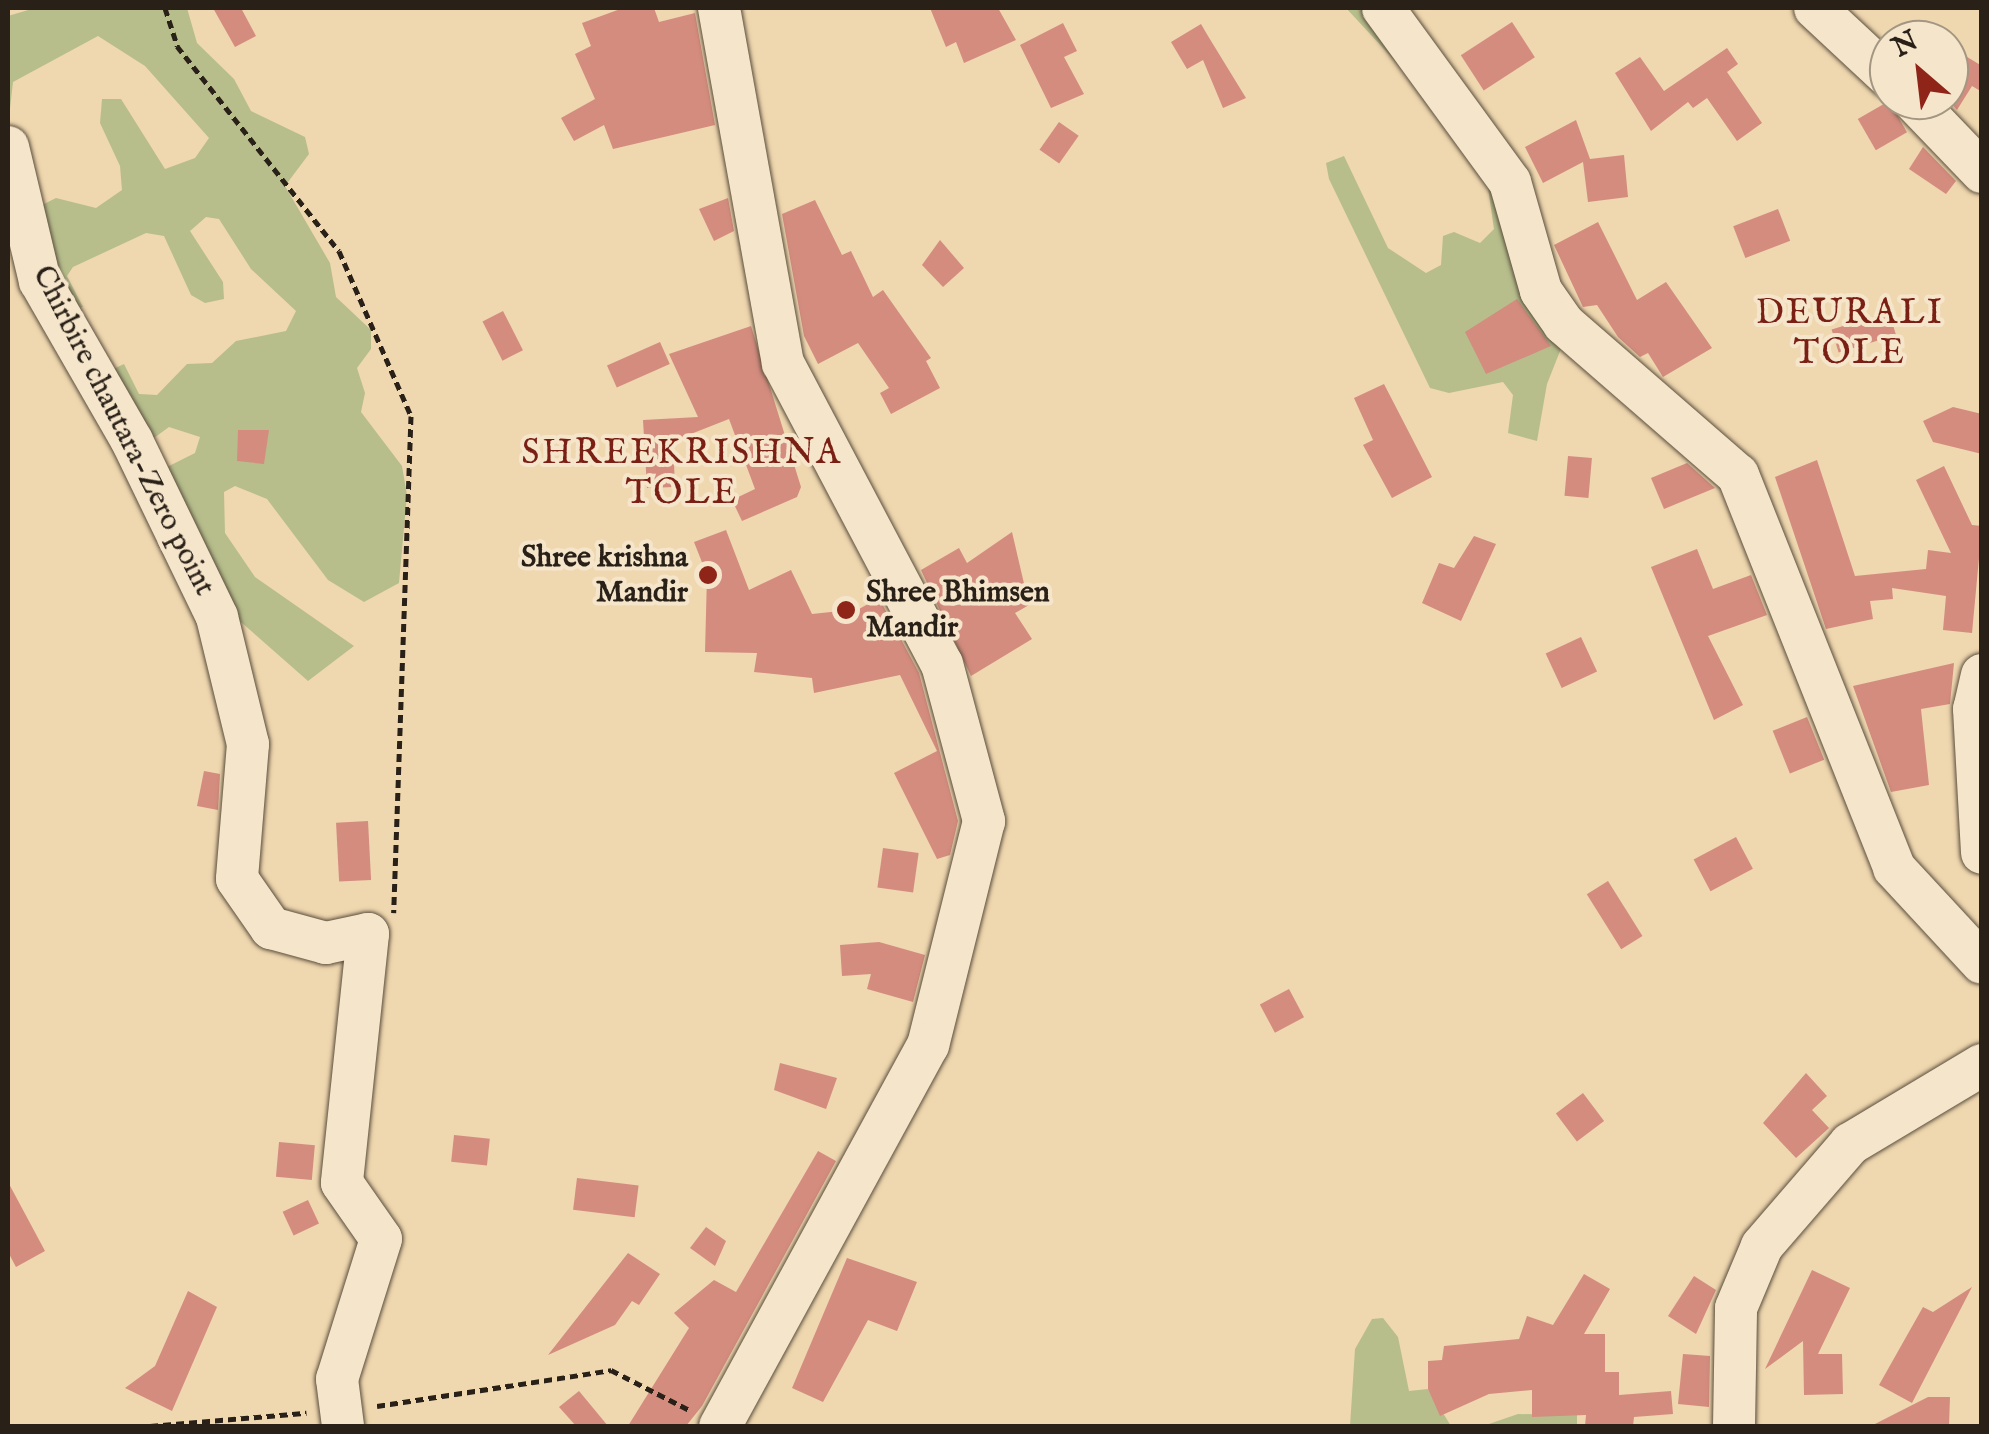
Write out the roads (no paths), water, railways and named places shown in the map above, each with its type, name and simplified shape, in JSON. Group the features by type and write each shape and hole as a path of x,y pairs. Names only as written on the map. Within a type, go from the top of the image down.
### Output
{"street":[{"path":"719,8 783,363 942,664 984,820 928,1045 720,1426"},
{"path":"1383,8 1510,182 1541,292 1564,324 1738,475 1894,868 1982,962"},
{"path":"1815,8 1869,59"},
{"path":"1932,120 1982,172"},
{"name":"Chirbire chautara-Zero point","path":"8,147 40,281 132,441 217,617 248,744 237,880 271,928 326,943 368,934 342,1183 381,1239 337,1380 342,1419"},
{"path":"1982,675 1974,709 1982,853"},
{"path":"1734,1426 1736,1308 1762,1246 1850,1144 1982,1066"}],"place":[{"name":"Shree krishna Mandir","path":"708,575"},
{"name":"Shree Bhimsen Mandir","path":"846,610"}],"district":[{"name":"DEURALI TOLE","path":"1850,334"},
{"name":"SHREEKRISHNA TOLE","path":"682,474"}]}
